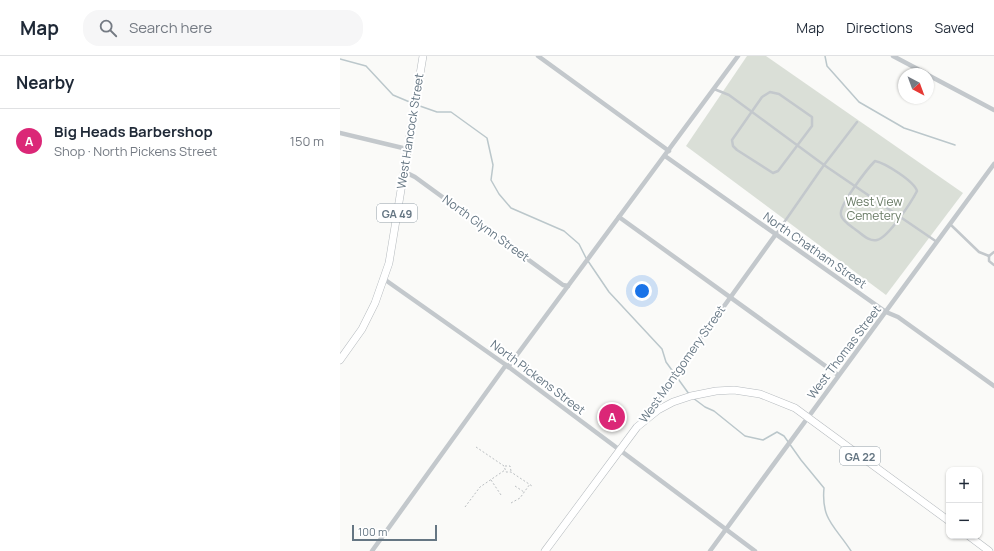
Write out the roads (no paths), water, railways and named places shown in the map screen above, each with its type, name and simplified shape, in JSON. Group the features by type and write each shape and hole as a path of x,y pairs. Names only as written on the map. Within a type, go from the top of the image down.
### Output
{"main road":[{"name":"West Hancock Street","path":"340,360 362,329 376,304 384,279 394,236 403,171 423,56"},
{"name":"GA 22","path":"647,419 658,410 682,398 699,393 724,390 745,391 767,396 787,404 808,418 946,519"},
{"name":"West Montgomery Street","path":"546,551 619,449 637,427 647,419"},
{"path":"973,539 989,551"}],"street":[{"path":"538,56 669,151"},
{"path":"372,551 507,366 669,151 738,56"},
{"path":"893,56 916,68"},
{"path":"934,78 994,110"},
{"path":"340,133 407,149"},
{"name":"North Chatham Street","path":"665,156 886,312 898,317 994,386"},
{"name":"West Thomas Street","path":"710,551 838,375 951,225 994,164"},
{"name":"North Glynn Street","path":"403,171 415,177 563,285 568,286"},
{"path":"619,217 838,375"},
{"name":"West Montgomery Street","path":"647,419 650,409 776,234"},
{"name":"North Pickens Street","path":"384,279 507,366 755,551"}],"lane":[{"path":"714,89 729,95 824,165 938,242"},
{"path":"770,92 779,94 812,117 812,126 797,145 778,171 773,173 737,150 732,140 762,97 770,92"},
{"path":"776,234 824,165 857,122"},
{"path":"875,161 881,162 895,171 915,186 918,191 882,238 876,241 870,240 845,221 841,215 841,209 856,186 875,161"},
{"path":"951,225 980,252 989,256"},
{"path":"989,256 994,252"},
{"path":"989,256 989,261 994,265"}],"waterway":[{"path":"825,56 827,66 859,102 904,128 955,145"},
{"path":"340,59 366,66 393,95 412,103"},
{"path":"417,105 437,112 451,112 487,138 493,165 491,180 499,194 511,208 564,231 579,244 586,258"},
{"path":"588,261 609,292 662,349 666,362 674,373"},
{"path":"676,376 689,394"},
{"path":"693,398 705,407 714,411 745,436 763,440 777,432 784,436 824,488 824,499 827,515 830,522 851,551"}],"place":[{"name":"Big Heads Barbershop","path":"612,417"}],"park label":[{"name":"West View Cemetery","path":"874,208"}]}
